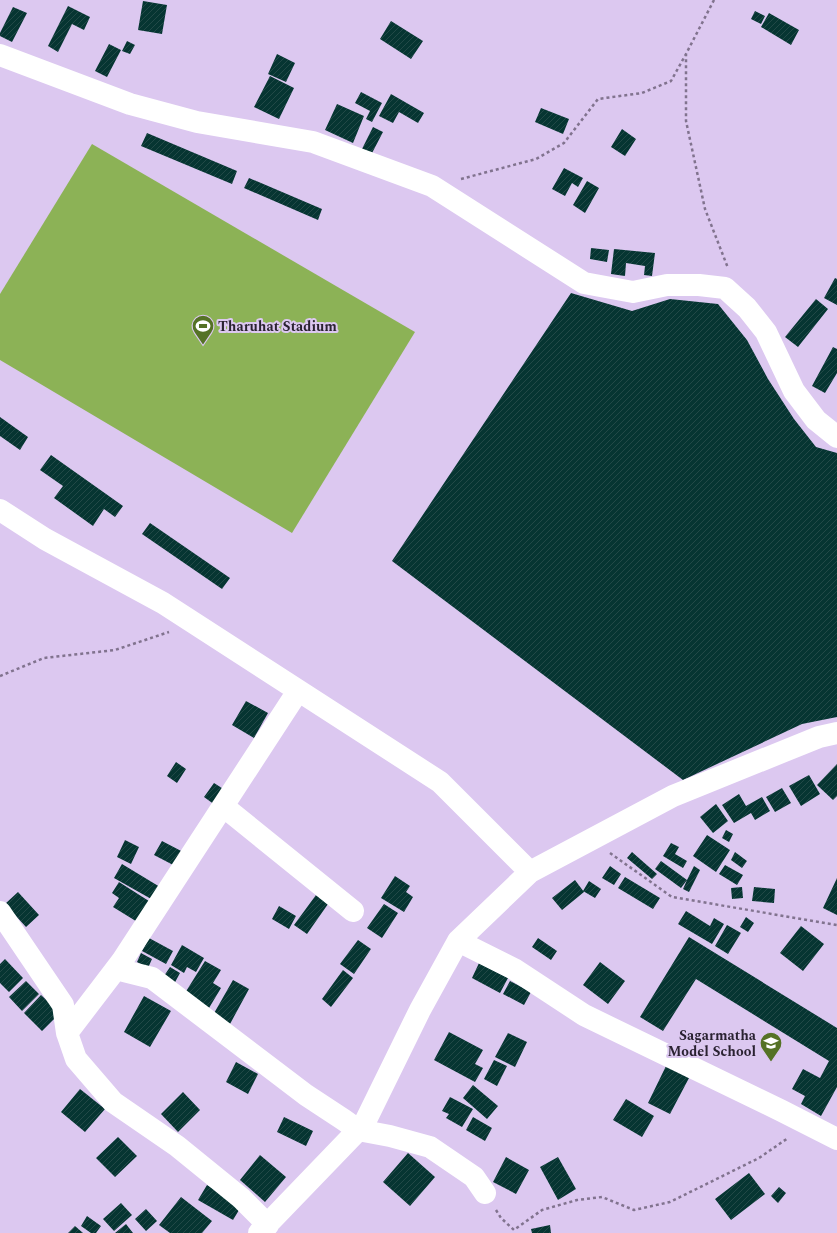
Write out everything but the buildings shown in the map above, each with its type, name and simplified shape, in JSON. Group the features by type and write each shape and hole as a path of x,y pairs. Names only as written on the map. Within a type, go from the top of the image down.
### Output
{"street":[{"path":"0,55 130,104 197,122 313,142 432,186 584,283 634,292 667,285 699,285 725,288 747,308 766,332 794,391 816,420 837,437"},
{"path":"0,510 45,539 163,603 440,782 530,872"},
{"path":"67,1033 116,969 298,691"},
{"path":"0,912 63,1005 67,1033 76,1058 113,1102 177,1146 241,1198 262,1231 364,1124 420,1010 458,941 530,872 673,796 819,737 837,733"},
{"path":"223,806 353,911"},
{"path":"458,941 514,969 584,1015 837,1140"},
{"path":"116,969 152,978 306,1095 358,1130 390,1136 430,1147 474,1177 485,1193"}],"path":[{"path":"432,186 536,159 564,143 598,99 642,93 671,81 714,0"},
{"path":"686,54 686,120 705,208 727,265 733,295"},
{"path":"0,676 44,658 115,650 195,624"},
{"path":"592,840 672,897 837,925"},
{"path":"485,1193 501,1218 514,1230 542,1210 577,1200 602,1197 634,1210 670,1202 758,1158 788,1138 804,1123"}],"green space":[{"name":"Tharuhat Stadium","path":"92,144 415,332 292,533 0,360 0,294"}],"place":[{"name":"Tharuhat Stadium","path":"203,346"},
{"name":"Sagarmatha Model School","path":"771,1062"}]}
